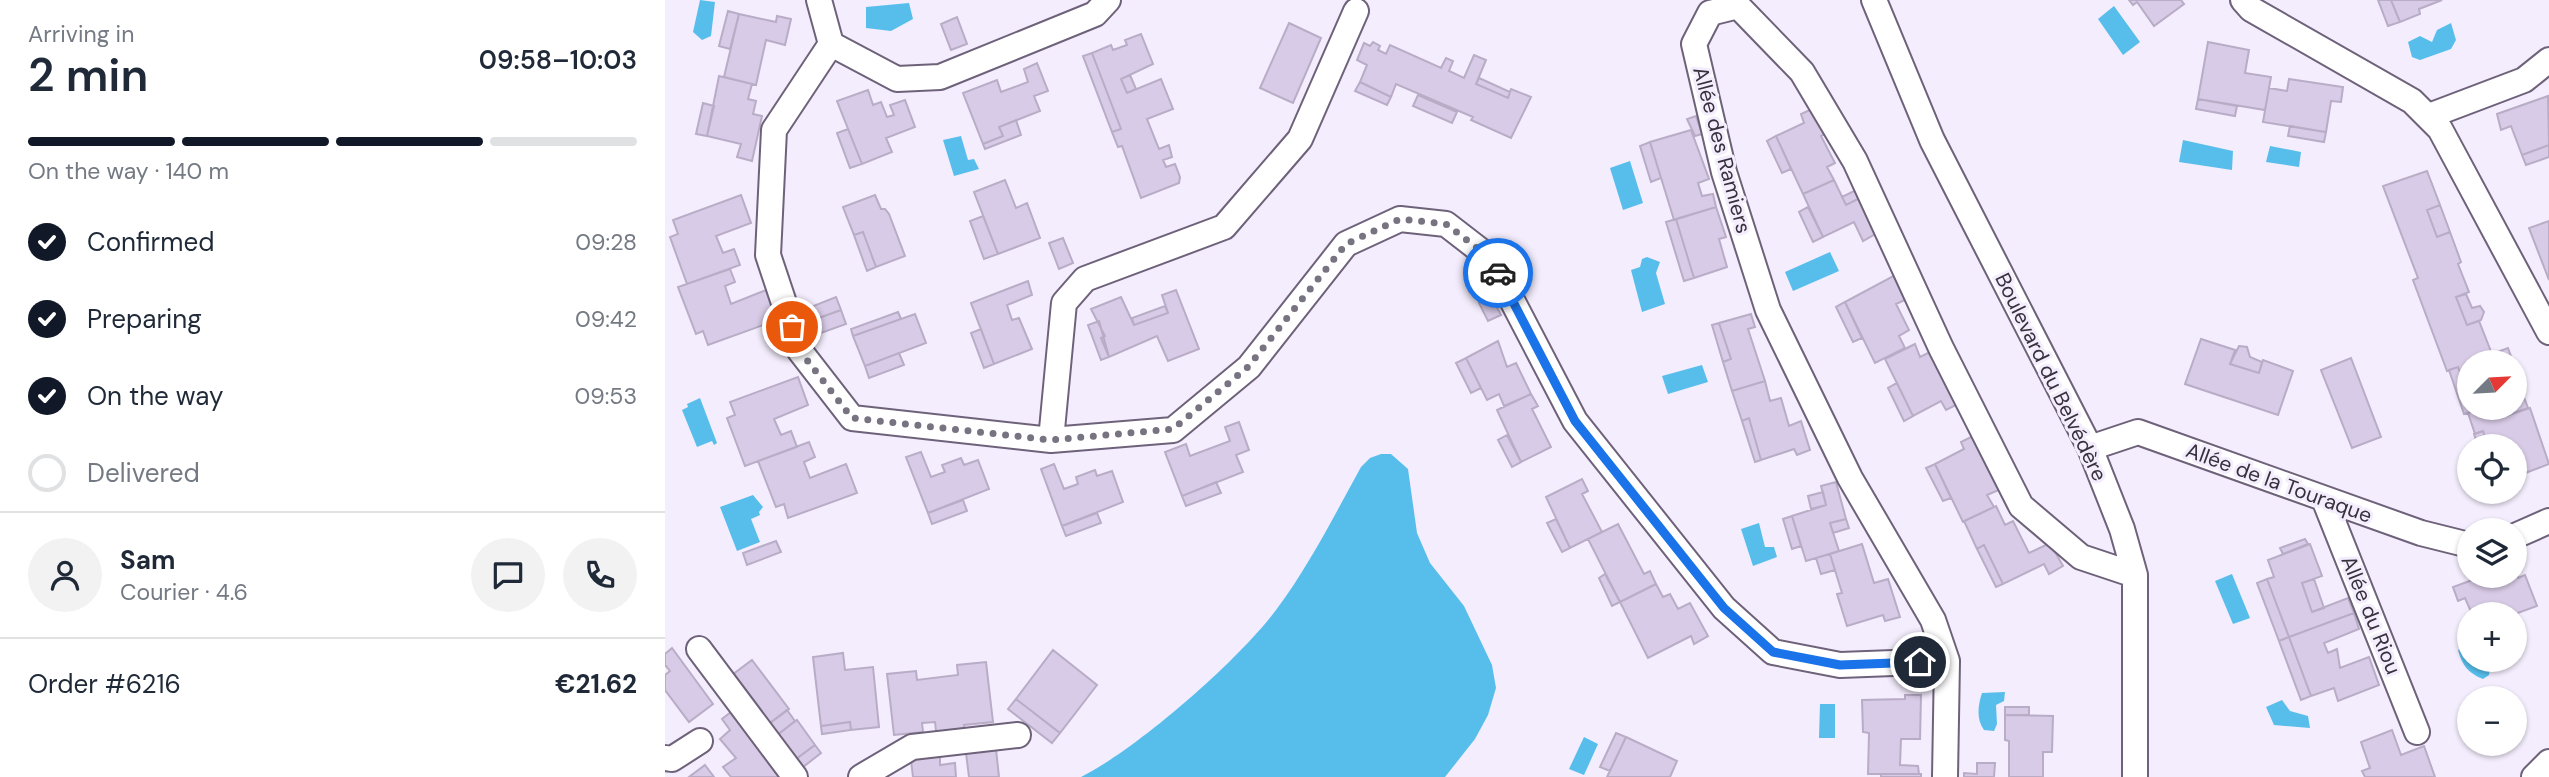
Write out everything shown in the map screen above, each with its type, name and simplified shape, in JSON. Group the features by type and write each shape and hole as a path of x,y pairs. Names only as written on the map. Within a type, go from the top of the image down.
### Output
{"street":[{"path":"819,0 831,44 898,79 940,77 1095,14 1108,0"},
{"name":"Boulevard du Belvédère","path":"1874,0 1932,141 2090,449 2122,529 2135,575 2135,777"},
{"path":"2256,3 2412,101 2429,116 2440,129 2549,332"},
{"name":"Allée des Ramiers","path":"1945,777 1947,660 1933,620 1850,478 1768,310 1724,172 1694,44 1710,13 1738,6 1802,72 1855,161 1941,348 2021,506 2081,557 2135,575"},
{"path":"1051,440 1064,303 1085,279 1224,227 1300,139 1356,11"},
{"path":"831,44 774,130 768,255 800,351 852,418 1051,440 1173,429 1248,367 1346,244 1400,219 1446,224 1490,258 1575,421 1724,608 1773,652 1840,665 1947,660"},
{"path":"2429,116 2524,80 2549,60"},
{"name":"Allée de la Touraque","path":"2090,449 2138,432 2421,533 2457,542"},
{"name":"Allée du Riou","path":"2324,499 2417,732"},
{"path":"2527,531 2549,521"},
{"path":"699,649 795,777"},
{"path":"861,777 912,747 1018,735"},
{"path":"665,758 672,759 700,741"},
{"path":"2534,777 2549,761"}],"water":[{"path":"700,0 715,2 711,36 702,40 693,32"},
{"path":"909,3 913,19 891,31 866,28 866,7"},
{"path":"2114,6 2140,42 2123,55 2098,19"},
{"path":"2451,23 2456,40 2451,49 2420,60 2412,57 2408,42 2420,36 2432,42 2437,30"},
{"path":"961,136 968,160 974,159 979,169 954,176 943,140"},
{"path":"2183,140 2233,151 2232,170 2179,162"},
{"path":"2270,146 2301,152 2299,167 2266,162"},
{"path":"1630,161 1643,203 1623,210 1610,168"},
{"path":"1830,252 1839,271 1793,291 1785,272"},
{"path":"1647,257 1660,262 1656,273 1665,304 1642,312 1631,270 1640,267 1642,259"},
{"path":"1702,365 1708,382 1668,394 1662,376"},
{"path":"700,398 717,443 714,445 712,441 697,447 682,410 688,407 687,404"},
{"path":"1391,454 1408,469 1417,533 1430,563 1464,606 1492,665 1496,688 1488,715 1475,739 1445,777 1081,777 1104,764 1157,725 1212,678 1259,631 1299,576 1361,467 1370,458"},
{"path":"753,495 763,507 760,515 751,519 760,542 737,551 720,507"},
{"path":"1759,523 1765,547 1774,547 1777,557 1753,566 1741,529"},
{"path":"2232,574 2250,618 2233,624 2215,581"},
{"path":"2471,672 2489,672 2483,679"},
{"path":"2005,692 2004,701 1996,705 1997,724 1994,731 1984,730 1979,712 1982,693"},
{"path":"2282,700 2290,711 2308,716 2310,728 2274,725 2266,707"},
{"path":"1820,704 1835,704 1835,738 1819,738"},
{"path":"1584,737 1598,744 1584,775 1569,769"}],"building":[{"path":"2129,0 2181,0 2184,4 2154,26 2137,2 2133,5"},
{"path":"2378,0 2391,0 2400,22 2388,26"},
{"path":"2391,0 2442,0 2419,9 2420,14 2400,22"},
{"path":"728,11 739,14 730,49 719,46"},
{"path":"739,14 776,22 777,16 791,19 785,45 766,40 756,85 724,77"},
{"path":"957,17 967,44 951,50 941,24"},
{"path":"1289,23 1321,38 1293,103 1260,88"},
{"path":"1141,34 1153,64 1121,79 1127,93 1161,79 1173,109 1147,119 1159,149 1169,145 1172,157 1163,160 1166,167 1175,164 1180,177 1179,183 1141,198 1122,146 1118,147 1112,132 1121,129 1092,53 1111,45 1113,50 1127,45 1125,40"},
{"path":"1373,42 1380,46 1378,50 1386,54 1390,45 1441,68 1446,58 1453,61 1449,71 1464,78 1474,55 1486,60 1476,84 1508,98 1511,89 1531,97 1511,138 1471,120 1473,117 1396,84 1391,97 1360,82 1367,65 1357,60 1364,43 1370,46"},
{"path":"2208,42 2249,50 2245,73 2271,77 2265,110 2198,99"},
{"path":"1092,53 1121,129 1112,132 1083,56"},
{"path":"1037,63 1048,91 1034,96 1040,111 999,127 1003,136 983,144 963,93 997,80 1001,92 1028,82 1024,69"},
{"path":"1130,75 1136,89 1127,93 1121,79"},
{"path":"719,76 752,84 748,99 756,101 753,114 762,116 752,161 737,157 741,144 707,136"},
{"path":"1479,78 1510,92 1508,98 1476,84"},
{"path":"2289,79 2343,87 2341,102 2331,101 2326,132 2263,122 2269,88 2287,91"},
{"path":"1360,82 1391,97 1387,105 1355,91"},
{"path":"868,90 873,105 881,102 887,117 894,115 890,105 905,100 915,127 886,138 892,152 862,164 837,101"},
{"path":"1418,95 1457,112 1452,123 1413,106"},
{"path":"2548,96 2549,145 2522,155 2511,126 2501,130 2497,114"},
{"path":"2198,99 2237,106 2235,116 2196,109"},
{"path":"703,103 714,106 707,136 696,134"},
{"path":"1814,108 1827,133 1821,136 1835,163 1827,167 1834,180 1803,194 1776,136 1804,123 1801,114"},
{"path":"1696,116 1702,134 1695,136 1687,119"},
{"path":"1016,120 1021,135 985,149 983,144 1003,136 999,127"},
{"path":"2290,126 2326,132 2324,142 2288,136"},
{"path":"848,129 862,164 850,168 837,133"},
{"path":"1691,130 1709,179 1698,183 1702,196 1713,194 1716,207 1674,220 1650,142"},
{"path":"1776,136 1791,169 1782,173 1767,141"},
{"path":"1650,142 1661,178 1651,182 1640,146"},
{"path":"2549,145 2549,157 2526,165 2522,155"},
{"path":"2427,171 2440,205 2427,210 2437,237 2450,232 2469,292 2456,297 2467,325 2479,321 2490,350 2457,350 2457,367 2447,371 2413,280 2418,278 2383,186"},
{"path":"1005,180 1016,208 1027,203 1040,238 998,254 974,192"},
{"path":"1834,180 1846,205 1860,198 1877,233 1863,241 1854,222 1823,237 1803,194"},
{"path":"1856,190 1860,198 1846,205 1842,197"},
{"path":"741,195 751,223 716,236 723,253 734,249 740,265 687,284 670,237 678,234 673,220"},
{"path":"875,195 881,209 885,209 889,214 905,256 876,267 863,232 854,235 843,207"},
{"path":"2440,205 2450,232 2437,237 2427,210"},
{"path":"1716,207 1726,237 1719,239 1727,267 1694,278 1676,219"},
{"path":"1808,207 1823,237 1813,242 1799,212"},
{"path":"983,216 998,254 984,259 970,221"},
{"path":"1676,219 1694,278 1684,281 1666,222"},
{"path":"2549,221 2549,280 2529,228"},
{"path":"863,232 876,267 867,271 854,235"},
{"path":"1063,238 1073,263 1059,269 1049,243"},
{"path":"730,269 735,282 725,286 731,304 766,290 777,320 708,345 703,331 696,334 678,287"},
{"path":"1897,274 1909,298 1896,304 1909,330 1899,336 1905,348 1875,363 1845,302"},
{"path":"1028,281 1032,295 1007,305 1012,320 1019,318 1032,349 994,364 971,303"},
{"path":"1176,290 1199,349 1168,361 1157,336 1109,357 1101,338 1105,336 1091,309 1121,297 1134,325 1168,313 1162,295"},
{"path":"2466,294 2472,308 2480,306 2484,312 2481,320 2467,325 2456,297"},
{"path":"1491,296 1501,315 1488,321 1479,303"},
{"path":"836,297 841,310 816,319 811,307"},
{"path":"1845,302 1862,338 1853,342 1836,307"},
{"path":"1165,306 1168,313 1134,325 1132,318"},
{"path":"841,310 846,324 821,333 816,319"},
{"path":"898,312 901,319 853,336 851,329"},
{"path":"915,314 926,343 865,366 853,336"},
{"path":"1751,314 1755,327 1748,329 1765,381 1732,391 1723,362 1731,359 1719,323"},
{"path":"1099,321 1109,357 1101,360 1088,325"},
{"path":"1719,323 1731,359 1723,362 1712,325"},
{"path":"981,329 994,364 984,368 971,333"},
{"path":"2201,339 2235,350 2230,364 2259,373 2263,360 2293,371 2278,415 2185,384"},
{"path":"1498,341 1507,367 1516,363 1531,394 1504,406 1499,394 1487,400 1466,358"},
{"path":"1915,344 1920,357 1934,350 1960,403 1946,410 1941,401 1913,416 1885,359"},
{"path":"2239,346 2247,347 2250,357 2262,362 2259,373 2230,364"},
{"path":"899,353 904,365 869,378 865,366"},
{"path":"1466,358 1481,388 1471,393 1456,363"},
{"path":"2351,358 2381,437 2352,448 2321,370"},
{"path":"2457,367 2457,393 2449,370"},
{"path":"798,377 808,405 774,419 781,435 791,431 797,447 745,466 727,418 735,415 730,402"},
{"path":"1765,381 1770,401 1781,398 1789,426 1801,421 1810,450 1797,455 1794,449 1761,460 1749,418 1742,421 1732,391"},
{"path":"1897,383 1913,416 1904,421 1888,388"},
{"path":"1531,394 1538,406 1532,409 1551,447 1521,462 1497,410"},
{"path":"2530,408 2549,464 2527,472 2527,434 2484,434 2483,431 2475,434 2470,420 2527,420 2527,409"},
{"path":"1749,418 1761,460 1755,462 1742,421"},
{"path":"1239,422 1249,450 1236,455 1243,472 1182,496 1165,452 1186,444 1190,456 1230,441 1225,427"},
{"path":"1507,435 1521,462 1512,467 1498,440"},
{"path":"1975,435 2001,489 1987,495 1994,507 1963,522 1935,464 1964,449 1961,442"},
{"path":"809,442 815,457 804,462 810,478 846,464 857,493 788,518 784,504 776,507 758,461"},
{"path":"921,452 931,477 945,472 942,465 961,458 964,465 978,460 989,489 928,513 906,457"},
{"path":"1054,464 1064,489 1078,484 1076,477 1095,470 1097,476 1112,471 1123,502 1062,526 1041,469"},
{"path":"1935,464 1951,498 1943,501 1926,468"},
{"path":"1582,479 1588,491 1582,494 1602,532 1570,548 1546,497"},
{"path":"1216,482 1221,493 1186,506 1182,496"},
{"path":"1836,482 1846,519 1830,523 1839,551 1806,561 1792,516 1826,505 1821,486"},
{"path":"1823,492 1826,505 1811,509 1808,496"},
{"path":"963,500 967,511 932,524 928,513"},
{"path":"1996,506 2005,525 2013,521 2029,553 2050,543 2063,566 2049,574 2044,564 2003,584 1984,545 1977,549 1964,521"},
{"path":"1097,513 1101,523 1066,536 1062,526"},
{"path":"1792,516 1801,546 1792,549 1783,519"},
{"path":"1556,519 1570,548 1562,552 1547,523"},
{"path":"1846,519 1849,528 1833,533 1830,523"},
{"path":"1618,524 1644,574 1650,571 1656,584 1620,602 1588,539"},
{"path":"2305,539 2308,544 2283,554 2280,548"},
{"path":"776,541 781,552 747,565 743,553"},
{"path":"1862,544 1874,583 1888,579 1900,617 1885,621 1883,615 1847,626 1837,594 1842,593 1830,554"},
{"path":"2310,544 2322,576 2302,583 2312,612 2348,598 2354,613 2289,637 2267,579 2274,577 2268,560"},
{"path":"1984,545 2003,584 1996,587 1977,549"},
{"path":"1830,554 1835,570 1821,574 1816,558"},
{"path":"1605,574 1620,602 1612,606 1599,578"},
{"path":"2267,579 2289,637 2279,641 2257,583"},
{"path":"2314,579 2324,608 2312,612 2302,583"},
{"path":"2527,580 2537,606 2527,610 2527,602 2467,602 2465,598 2458,601 2453,587 2527,588"},
{"path":"1656,584 1663,597 1670,594 1678,609 1690,603 1708,636 1694,644 1691,636 1648,658 1620,602"},
{"path":"2354,613 2359,629 2324,643 2328,653 2337,649 2340,668 2369,657 2379,685 2338,701 2334,688 2311,696 2289,637"},
{"path":"2289,637 2311,696 2301,700 2279,641"},
{"path":"672,648 713,704 689,722 665,690 665,675 670,671 665,665 665,654"},
{"path":"1053,650 1097,685 1060,733 1016,699"},
{"path":"843,653 845,670 873,667 879,727 851,730 850,722 821,726 813,657"},
{"path":"752,660 789,709 766,726 728,678"},
{"path":"986,662 993,722 964,725 966,736 937,740 935,722 922,723 923,732 894,735 887,674 916,671 917,680 958,675 957,665"},
{"path":"1905,695 1921,695 1920,739 1901,739 1900,765 1918,766 1919,774 1868,774 1869,733 1863,732 1862,700 1905,699"},
{"path":"1016,699 1060,733 1052,743 1008,709"},
{"path":"2005,707 2029,707 2029,715 2005,715"},
{"path":"735,709 754,733 749,737 765,758 769,755 786,777 731,777 723,767 736,758 720,739 730,730 722,719"},
{"path":"787,710 795,721 775,737 766,726"},
{"path":"2005,715 2053,716 2052,752 2043,752 2043,777 2009,777 2009,741 2005,740"},
{"path":"797,720 815,745 792,762 773,738"},
{"path":"850,722 851,730 822,734 821,726"},
{"path":"2392,730 2401,755 2424,746 2435,777 2365,777 2362,771 2370,768 2361,742"},
{"path":"1616,733 1626,737 1610,771 1600,767"},
{"path":"1626,737 1677,761 1670,777 1607,777"},
{"path":"815,745 821,753 798,771 792,762"},
{"path":"996,749 999,777 969,777 966,753"},
{"path":"940,756 940,765 955,763 956,777 913,777 911,760"},
{"path":"1977,763 1995,763 1994,777 1964,777 1964,773 1977,774"},
{"path":"705,765 714,777 689,777"},
{"path":"1881,774 1921,774 1921,777 1881,777"}],"way so far":[{"path":"792,327 800,351 852,418 1051,440 1173,429 1248,367 1346,244 1400,219 1446,224 1490,258 1498,273"}],"route":[{"path":"1498,273 1575,421 1724,608 1773,652 1840,665 1920,662"}]}
